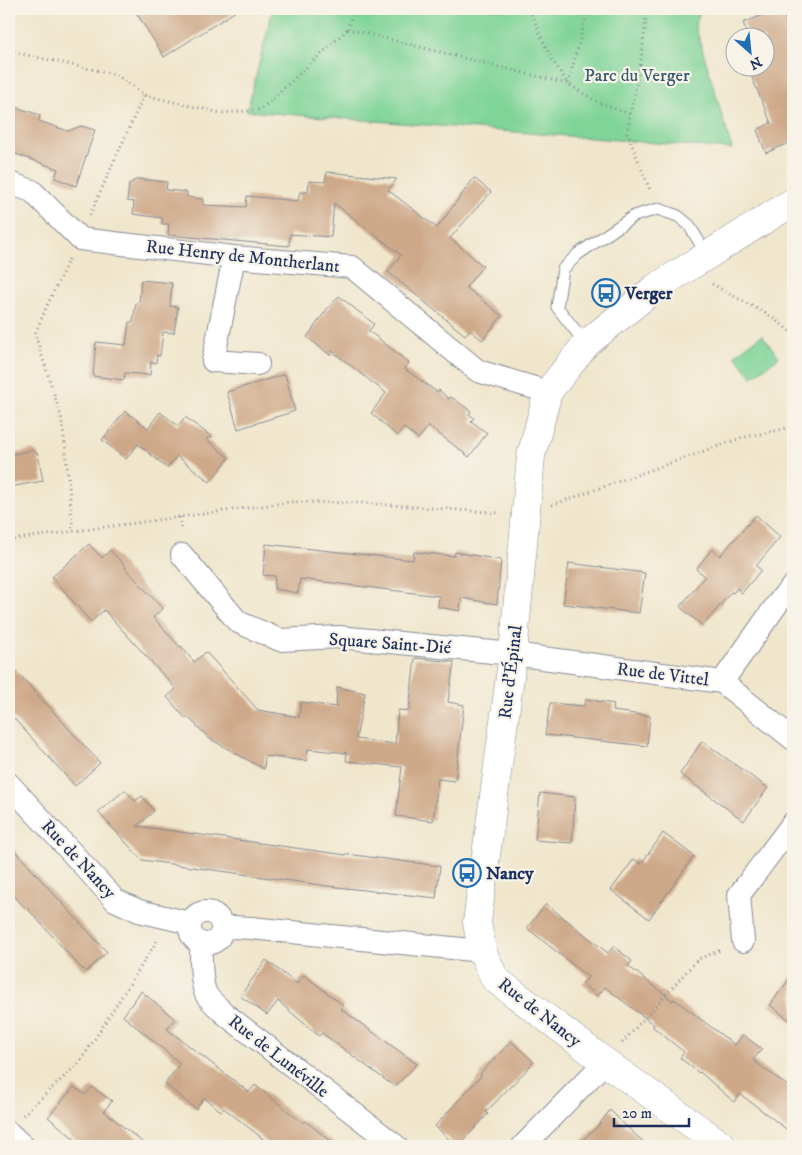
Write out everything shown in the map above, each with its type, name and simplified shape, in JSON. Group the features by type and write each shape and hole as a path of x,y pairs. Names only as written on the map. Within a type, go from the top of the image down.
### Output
{"street":[{"path":"9,183 32,191 80,239"},
{"path":"548,392 586,344 655,288 793,202"},
{"name":"Rue Henry de Montherlant","path":"80,239 234,257 352,267 478,370 548,392"},
{"path":"234,257 213,361 258,364"},
{"name":"Rue d’Épinal","path":"482,951 477,922 513,654 531,456 548,392"},
{"name":"Square Saint-Dié","path":"182,555 238,622 280,640 339,637 513,654"},
{"path":"722,682 780,600 793,586"},
{"name":"Rue de Vittel","path":"513,654 722,682 793,739"},
{"name":"Rue de Nancy","path":"9,784 115,900 139,911 190,922"},
{"path":"743,941 738,895 793,824"},
{"path":"211,912 219,918 222,928 216,940 207,944 193,938 190,922 196,914 211,912"},
{"path":"222,928 234,926 482,951"},
{"name":"Rue de Lunéville","path":"202,943 200,950 202,976 206,994 225,1014 396,1146"},
{"name":"Rue de Nancy","path":"482,951 495,979 605,1062 723,1146"},
{"path":"523,1146 605,1062"},
{"path":"9,1133 23,1146"}],"lane":[{"path":"586,344 557,308 563,269 578,254 634,216 658,209 678,216 689,226 697,261"}],"path":[{"path":"9,52 117,75 144,95 221,113 260,110 348,29 353,9"},
{"path":"530,9 550,56 568,84"},
{"path":"568,84 588,9"},
{"path":"647,9 639,76 627,133 658,209"},
{"path":"348,29 568,84 599,102 630,114"},
{"path":"74,532 61,416 35,334 80,239 144,95"},
{"path":"697,261 709,283 772,318 793,334"},
{"path":"9,540 291,502 364,503 526,515 741,438 793,427"},
{"path":"23,1116 80,1062 157,941 156,915"},
{"path":"605,1062 698,958 743,941"}],"green space":[{"name":"Parc du Verger","path":"273,9 701,9 695,25 732,149 247,111"},
{"path":"762,335 779,357 752,377 735,355"}],"building":[{"path":"134,9 239,9 164,57"},
{"path":"781,9 793,39 793,141 766,153 757,130 771,123 752,78 774,78 774,28 745,28 743,23"},
{"path":"9,105 40,115 39,121 68,131 81,126 95,130 76,186 55,178 58,169 13,153 15,149 9,147"},
{"path":"327,172 397,179 388,190 437,228 474,178 491,192 450,238 483,266 466,287 502,316 482,340 470,330 465,335 388,272 401,255 334,203 331,237 290,234 289,246 168,235 169,224 162,224 162,218 133,214 134,202 127,201 129,184 137,179 167,182 166,190 187,192 187,197 203,199 203,205 246,207 247,196 298,201 300,192 308,192 309,181 325,182"},
{"path":"141,280 172,283 170,306 178,307 174,333 163,332 160,356 157,355 156,363 151,362 150,375 125,373 124,380 93,376 96,342 126,345 129,322 133,322 136,303 139,303"},
{"path":"339,296 374,324 369,331 409,363 405,369 437,392 439,390 449,399 451,397 471,411 469,414 474,418 471,421 487,433 469,457 429,426 418,439 404,428 397,436 371,413 386,393 332,351 330,355 307,337"},
{"path":"285,374 295,411 238,429 227,392"},
{"path":"125,411 148,428 160,412 178,426 185,417 212,437 206,439 229,458 210,482 177,456 167,468 138,444 126,459 102,440"},
{"path":"32,450 38,454 43,481 9,487 9,455"},
{"path":"756,515 780,537 756,566 761,570 742,593 737,588 733,593 731,592 703,626 680,607 705,576 696,569 712,549 720,556"},
{"path":"89,544 102,558 110,550 126,567 163,609 153,617 194,662 206,652 258,710 299,717 301,702 336,707 337,687 365,693 356,739 395,744 398,710 409,711 415,658 454,662 448,702 464,705 455,781 438,779 433,821 396,816 402,767 346,761 347,753 308,749 307,761 265,756 264,769 210,739 188,717 186,719 167,697 176,689 104,610 91,622 52,577"},
{"path":"266,544 413,560 414,552 454,556 455,552 501,560 497,604 461,598 460,611 438,607 439,596 300,579 298,593 274,589 275,576 263,575"},
{"path":"569,563 645,573 639,613 563,604"},
{"path":"9,663 100,763 75,786 9,713"},
{"path":"586,699 614,704 613,711 650,716 647,746 545,735 550,703 584,706"},
{"path":"702,741 768,788 744,821 680,774"},
{"path":"125,790 135,801 142,796 154,811 137,826 440,866 436,898 328,886 142,860 98,812"},
{"path":"540,793 575,797 572,843 535,840"},
{"path":"663,833 694,856 649,919 611,890 634,859 641,864"},
{"path":"9,844 107,952 86,972 9,890"},
{"path":"546,904 608,953 614,946 632,961 628,966 735,1045 743,1035 762,1049 753,1060 793,1090 793,1134 740,1094 734,1102 700,1072 680,1058 684,1052 653,1027 654,1025 605,987 598,996 582,984 588,977 527,928"},
{"path":"266,960 297,984 304,975 344,1006 341,1009 417,1064 395,1087 322,1033 319,1036 278,1001 267,1015 240,996"},
{"path":"793,974 793,1023 770,1005"},
{"path":"141,991 175,1019 167,1029 249,1092 255,1085 303,1123 305,1121 338,1146 272,1146 224,1108 221,1111 204,1098 196,1109 165,1084 180,1063 123,1016"},
{"path":"511,1041 534,1062 486,1112 488,1114 456,1146 435,1126"},
{"path":"74,1087 85,1095 92,1087 112,1101 104,1111 147,1146 83,1146 48,1117"},
{"path":"610,1110 648,1146 576,1146 597,1127"}],"place":[{"name":"Verger","path":"606,293"},
{"name":"Nancy","path":"467,873"}]}
